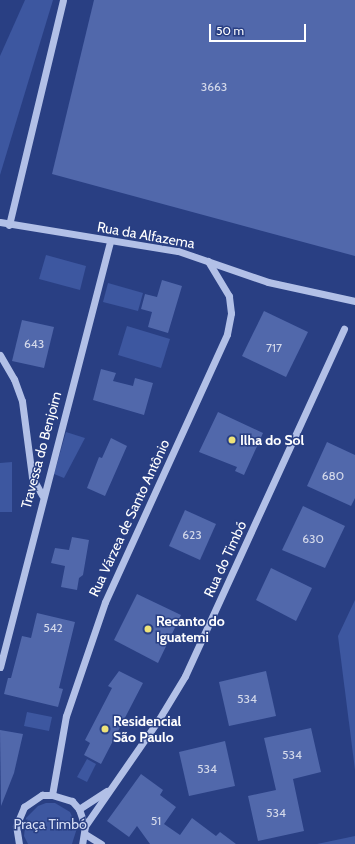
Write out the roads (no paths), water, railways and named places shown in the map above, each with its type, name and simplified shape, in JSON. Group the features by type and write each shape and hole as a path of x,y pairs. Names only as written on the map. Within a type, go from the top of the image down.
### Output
{"street":[{"path":"9,225 63,0"},
{"name":"Rua da Alfazema","path":"0,222 9,225 178,251 268,282 355,301"},
{"name":"Travessa do Benjoim","path":"0,667 42,494 110,241"},
{"name":"Rua Várzea de Santo Antônio","path":"52,795 66,716 105,602 227,334 232,313 229,296 208,261"},
{"name":"Rua do Timbó","path":"85,826 185,676 344,329"},
{"path":"0,354 14,379 22,401 32,477 42,494"},
{"name":"Rua do Timbó","path":"79,809 111,789"},
{"path":"12,844 18,840 17,821 24,807 42,796 52,795 72,801 79,809 85,826 85,834 82,844"},
{"path":"85,834 101,844"}],"place":[{"name":"Ilha do Sol","path":"232,440"},
{"name":"Recanto do Iguatemi","path":"148,629"},
{"name":"Residencial São Paulo","path":"105,729"}],"park label":[{"name":"Praça Timbó","path":"50,824"}]}
